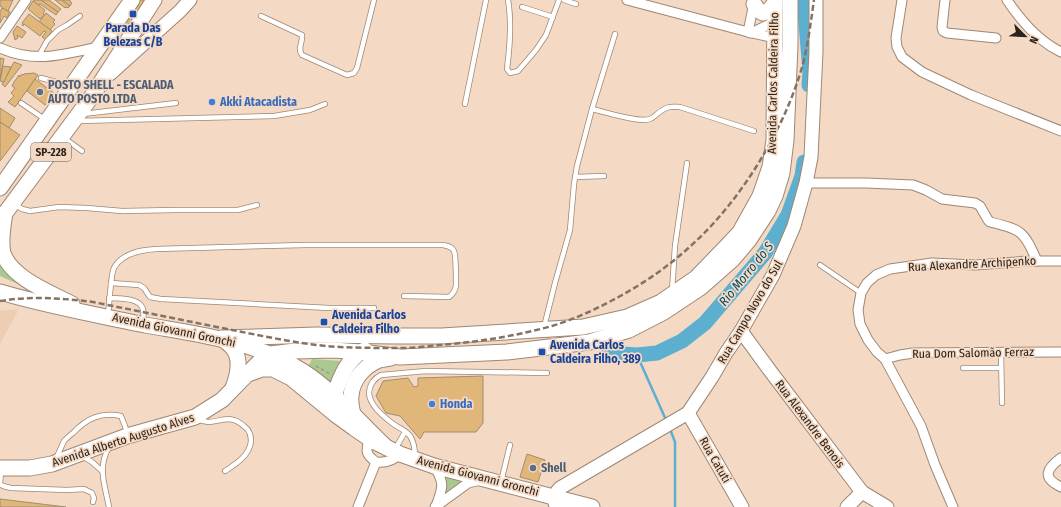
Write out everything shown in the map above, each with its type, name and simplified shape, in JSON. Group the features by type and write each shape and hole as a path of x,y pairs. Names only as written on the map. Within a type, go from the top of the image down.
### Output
{"main road":[{"name":"SP-228","path":"0,188 132,0"},
{"name":"SP-228","path":"6,212 76,118 154,0"},
{"name":"Avenida Carlos Caldeira Filho","path":"222,338 317,335 442,336 583,327 627,317 661,302 672,293 696,278 726,247 740,232 760,196 770,167 774,140 775,1"},
{"path":"754,2 758,10 763,13 769,10 775,1"},
{"name":"Avenida Carlos Caldeira Filho","path":"271,354 311,350 361,352 400,357 507,352 589,342 629,330 664,312 700,288 733,259 749,240 768,210 782,173 786,132 790,45 790,1"},
{"path":"6,212 2,232 3,253 6,261 12,269 36,286 89,313"},
{"name":"Avenida Giovanni Gronchi","path":"0,292 108,317 222,338 258,349 310,368 353,415 399,453"},
{"path":"336,415 333,407 337,384 347,365 361,352 398,336"},
{"path":"222,338 237,354 238,360 236,380 233,389"},
{"path":"310,368 307,359 311,350"},
{"name":"Avenida Alberto Augusto Alves","path":"1,468 30,468 52,464 127,436 195,417 222,400 262,359 271,354"},
{"path":"353,415 351,396 353,386 358,375 370,364 380,360 400,357"},
{"name":"Avenida Giovanni Gronchi","path":"247,374 262,369 273,370 290,378 369,439 399,453 434,466 500,483 556,502 592,507"}],"street":[{"path":"0,38 26,0"},
{"path":"101,82 190,0"},
{"path":"627,0 750,33 775,38"},
{"name":"Rua Campo Novo do Sul","path":"556,502 557,491 560,488 688,413 741,331 773,275 794,226 812,157 816,52 816,0"},
{"path":"902,0 896,38 897,47 902,57 922,72 971,95 1061,131"},
{"path":"945,0 942,27 944,32 996,38"},
{"path":"1007,0 1033,32 1061,52"},
{"path":"750,33 775,20 790,1"},
{"path":"750,33 754,2"},
{"path":"0,48 22,55 38,57 59,55 99,47"},
{"path":"806,183 913,185 942,198 975,204 980,206 990,222 1020,231 1027,239 1037,261"},
{"name":"Rua Alexandre Archipenko","path":"861,293 867,283 876,275 890,270 932,264 975,265 1061,261"},
{"path":"861,293 858,310 860,324 868,340 877,352 885,359 921,426 935,466 952,505"},
{"name":"Rua Alexandre Benois","path":"741,331 862,492 888,507"},
{"name":"Rua Dom Salomão Ferraz","path":"885,359 913,353 1061,352"},
{"name":"Rua Catuti","path":"688,413 742,507"},
{"path":"369,439 367,453 368,456 376,462 388,462 397,458 399,453"},
{"path":"1061,458 1052,466 1048,475 1052,482 1061,487"},
{"path":"358,507 376,462"},
{"path":"434,466 439,473 442,482 441,493 435,507"},
{"path":"435,507 468,483 484,479"},
{"path":"847,507 862,492"}],"lane":[{"path":"261,16 302,35 299,50 302,56 348,75 354,73 357,68 374,0"},
{"path":"465,104 486,0"},
{"path":"508,0 511,15 510,49 506,69 510,73 518,71 536,50 546,35 559,0"},
{"path":"564,0 576,4"},
{"path":"522,7 553,17"},
{"path":"38,57 47,40 58,30 80,16"},
{"path":"543,330 554,283 570,230 575,177 592,109 615,34"},
{"path":"41,78 72,86"},
{"path":"21,103 47,121"},
{"path":"76,118 176,103"},
{"path":"76,118 115,120 274,116 310,110 325,104"},
{"path":"592,109 644,120 651,119 665,108 671,106 680,107 754,131"},
{"path":"62,137 82,151"},
{"path":"672,293 674,246 687,163"},
{"path":"575,177 604,176"},
{"path":"6,212 22,209 30,211 59,207 122,211 238,210 257,205"},
{"path":"108,317 109,298 114,269 121,259 142,250 305,245 443,245 450,247 454,251 456,287 453,294 449,297 404,296"},
{"path":"820,265 861,293"},
{"path":"111,283 139,285 144,288 150,297 161,300 314,307 374,308"},
{"path":"109,298 130,300 139,304 143,308 144,324"},
{"path":"1001,352 1002,403"},
{"path":"963,368 1001,368"},
{"path":"399,453 414,447 406,432 379,412 373,404 370,398 370,387 375,378 381,375 426,370 547,373"},
{"path":"52,464 65,440 89,419 104,414 121,416 127,436"},
{"path":"195,417 207,422 227,419 238,420 248,429 251,438 247,451 237,464 225,471"},
{"path":"399,453 406,432"},
{"path":"109,507 102,471 104,458 111,443"},
{"path":"500,483 510,445"},
{"path":"79,454 92,462 102,471"},
{"path":"1,468 0,484 3,486 11,488 66,490 84,489 92,493 94,498 93,502"}],"path":[{"path":"310,368 332,376"}],"shaded area":[{"path":"19,309 0,344 0,311"}],"green space":[{"path":"0,261 8,272 22,286 0,276"},
{"path":"312,359 342,361 338,366 331,383 308,367"},
{"path":"444,476 464,483 442,498"}],"building":[{"path":"0,0 13,0 8,11 0,6"},
{"path":"41,0 58,12 56,15 40,4 38,5 33,1"},
{"path":"41,0 49,0 61,9 58,12"},
{"path":"55,0 62,0 70,6 65,8"},
{"path":"62,0 70,0 72,3 70,6"},
{"path":"140,0 146,0 123,31 120,29"},
{"path":"33,1 45,10 43,14 45,15 40,19 28,9"},
{"path":"2,8 10,12 7,18 4,16 0,23 0,12"},
{"path":"46,13 55,20 53,22 55,24 50,30 39,22"},
{"path":"29,14 52,31 46,40 42,37 46,32 44,31 40,36 24,24 23,26 22,25"},
{"path":"17,26 26,32 22,38 17,35 18,38 15,40 13,32"},
{"path":"0,58 4,59 0,79"},
{"path":"14,62 22,65 5,87 2,84"},
{"path":"3,66 11,67 4,82 0,81"},
{"path":"34,73 38,75 15,107 8,102 14,96 11,93 15,88 12,86 19,75 20,77 22,74"},
{"name":"POSTO SHELL - ESCALADA AUTO POSTO LTDA","path":"35,79 54,93 45,105 27,91"},
{"path":"0,108 15,118 9,128 0,122"},
{"path":"0,122 20,135 0,161"},
{"name":"Honda","path":"483,376 483,423 476,432 424,432 420,439 400,416 386,413 376,396 383,381 408,378 414,387 418,386 418,378"},
{"name":"Shell","path":"527,454 545,460 538,482 520,477"},
{"path":"0,499 66,507 0,507"}],"waterway":[{"name":"Rio Morro do S","path":"804,0 810,71 809,85"},
{"name":"Rio Morro do S","path":"608,353 637,355 657,353 682,341 705,323 765,253 788,215 802,176 804,162"},
{"path":"637,355 666,420"},
{"path":"670,429 675,442 675,507"}],"railway":[{"path":"0,301 23,298 70,299 93,302 283,340 326,346 372,348 408,348 468,342 525,333 567,321 611,301 656,274 696,241 728,207 743,187 769,145 790,102 804,61 814,0"}],"place":[{"name":"Parada Das Belezas C/B","path":"133,14"},
{"name":"POSTO SHELL - ESCALADA AUTO POSTO LTDA","path":"40,92"},
{"name":"Akki Atacadista","path":"212,102"},
{"name":"Avenida Carlos Caldeira Filho","path":"324,322"},
{"name":"Avenida Carlos Caldeira Filho, 389","path":"542,352"},
{"name":"Honda","path":"432,404"},
{"name":"Shell","path":"533,468"}]}
